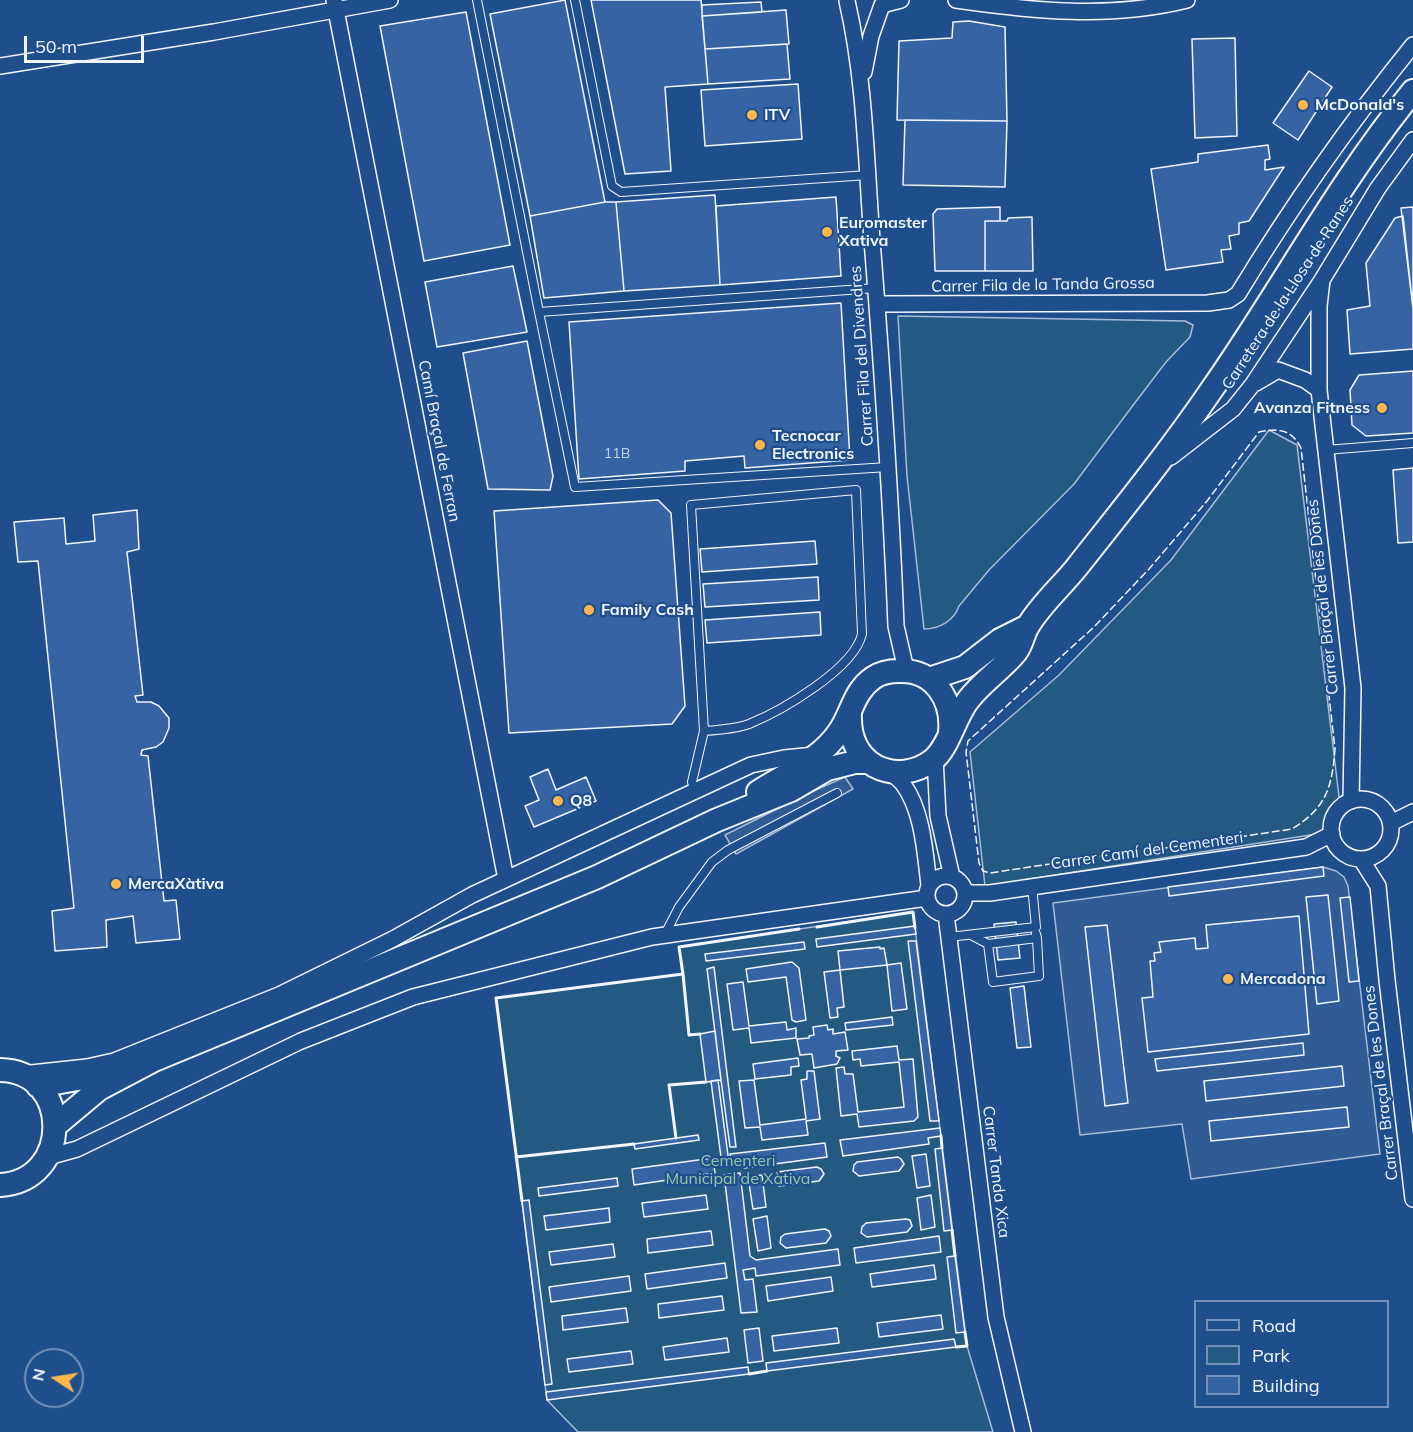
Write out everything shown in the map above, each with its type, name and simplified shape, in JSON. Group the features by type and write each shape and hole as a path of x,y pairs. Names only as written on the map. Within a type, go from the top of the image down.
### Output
{"main road":[{"path":"56,1125 99,1089 154,1060 597,877 717,820 791,790 827,770 855,762 905,772 921,768 935,758 945,746 968,699 1018,650 1028,626 1076,569 1210,392 1308,240 1413,91"},
{"path":"929,679 965,667 1000,640 1028,626"},
{"path":"879,767 859,752 852,740 849,727 854,698 875,676 898,671 918,673 929,679 945,697 950,708 950,732"},
{"path":"717,820 818,755 839,733 850,713"},
{"path":"13,1073 89,1077 154,1060"},
{"path":"0,1185 24,1179 37,1169 48,1156 54,1142 56,1125 47,1098 13,1073"}],"street":[{"path":"0,66 214,32 335,5 390,0"},
{"path":"847,0 851,6 863,12 870,12 884,2 901,0"},
{"name":"Carrer Fila del Divendres","path":"847,0 855,36 861,84 868,175 888,467 898,671"},
{"path":"956,0 1073,12 1137,9 1187,0"},
{"name":"Carrer Fila del Divendres","path":"861,84 871,36 884,2"},
{"name":"Camí Braçal de Ferran","path":"335,5 506,879"},
{"name":"Carrer Fila de la Tanda Grossa","path":"877,296 1208,303 1229,300 1238,294 1289,212 1355,119 1413,45"},
{"name":"Carretera de la Llosa de Ranes","path":"1149,474 1233,409 1253,384 1322,280 1378,188 1413,140"},
{"name":"Carrer Braçal de les Dones","path":"1322,280 1319,306 1319,390 1353,688 1351,801"},
{"path":"1253,384 1278,370 1305,380 1319,390"},
{"path":"13,1073 87,1067 147,1049 279,995 506,879 751,765 784,758 818,755"},
{"path":"935,758 939,816 952,877"},
{"path":"48,1156 77,1149 301,1041 413,997 658,937 928,892 939,877 952,877 961,883 965,893 962,905 952,913 946,914 932,908 928,892 920,827 912,800 902,782 879,767"},
{"path":"1361,799 1371,800 1380,806 1387,813 1391,823 1388,843 1381,852 1372,857 1351,858 1335,844 1332,834 1331,824 1335,814 1342,806 1361,799"},
{"path":"1391,823 1413,812"},
{"name":"Carrer Camí del Cementeri","path":"965,893 990,892 1306,847 1332,834"},
{"name":"Carrer Braçal de les Dones","path":"1361,859 1378,886 1413,1199"},
{"name":"Carrer Tanda Xica","path":"946,914 996,1317 1023,1432"}],"lane":[{"path":"477,0 575,487 888,467"},
{"path":"575,0 612,186 621,192 868,175"},
{"path":"539,312 877,296"},
{"path":"1326,450 1413,443"},
{"path":"695,793 693,775 704,731 691,505 856,490 862,634 860,643 831,676 779,708 733,729 704,731"},
{"path":"658,937 712,862 728,850 837,793"},
{"path":"988,944 993,982 1039,976 1032,886"},
{"path":"949,937 1036,927"},
{"path":"971,935 988,944 1037,938"}],"green space":[{"path":"898,316 1185,321 1193,325 1190,337 1166,362 1074,484 989,570 959,606 954,616 940,626 930,629 924,629 907,476"},
{"path":"1269,430 1297,445 1340,805 1337,821 1323,833 985,886 970,752 1059,675 1171,560"},
{"name":"Cementeri Municipal de Xàtiva","path":"913,912 967,1346 993,1432 578,1432 547,1400 496,998 682,974 679,947"}],"shaded area":[{"path":"845,777 853,789 736,854 725,835"},
{"path":"1323,867 1336,871 1344,877 1348,886 1380,1154 1191,1179 1182,1124 1080,1135 1053,903"}],"building":[{"path":"565,0 605,202 530,216 490,14"},
{"path":"591,0 701,0 708,84 665,87 671,171 625,174"},
{"path":"761,2 762,12 702,16 702,5"},
{"path":"786,10 789,44 705,49 702,16"},
{"path":"466,12 510,245 424,261 380,26"},
{"path":"969,21 1005,27 1007,121 897,120 899,41 952,38 953,22"},
{"path":"1235,38 1237,136 1195,138 1192,39"},
{"path":"787,44 790,79 708,84 705,49"},
{"name":"McDonald's","path":"1309,71 1332,87 1298,140 1273,123"},
{"name":"ITV","path":"798,84 802,139 705,146 701,90"},
{"path":"905,120 1007,121 1005,187 903,185"},
{"path":"1268,145 1270,159 1265,160 1265,170 1284,167 1249,221 1239,223 1239,234 1229,236 1231,249 1221,250 1223,262 1166,270 1151,169 1198,162 1198,154"},
{"path":"715,195 720,285 624,291 616,202"},
{"path":"836,197 841,276 720,285 716,206"},
{"path":"616,202 624,291 544,298 530,216"},
{"path":"1000,207 1000,221 985,221 985,271 935,271 933,214 937,209"},
{"path":"1413,207 1413,309 1401,208"},
{"path":"1403,216 1413,309 1413,349 1350,354 1347,310 1370,306 1366,263 1395,218"},
{"path":"1032,217 1033,271 985,271 985,221 1007,221 1008,218"},
{"path":"513,266 527,332 437,347 425,282"},
{"path":"841,303 850,460 745,468 744,456 685,461 685,471 579,479 569,322"},
{"path":"527,341 553,476 550,490 488,489 463,353"},
{"name":"Avanza Fitness","path":"1413,371 1413,433 1366,436 1352,425 1350,390 1359,375"},
{"path":"1413,468 1413,542 1398,543 1393,470"},
{"name":"Family Cash","path":"658,500 671,513 685,706 672,724 509,733 494,511"},
{"path":"137,510 139,549 127,552 143,695 135,696 137,702 151,702 159,706 169,718 169,728 163,742 156,747 142,750 141,755 148,756 164,901 176,900 180,939 136,943 133,916 106,920 107,947 55,951 52,911 74,908 38,561 18,562 14,522 64,518 66,544 95,541 93,515"},
{"path":"815,541 817,564 702,572 700,549"},
{"path":"818,577 819,600 705,607 703,584"},
{"path":"820,612 821,635 707,643 705,620"},
{"path":"548,769 556,790 586,777 596,801 534,827 525,806 539,800 530,777"},
{"path":"1323,867 1324,876 1169,896 1168,887"},
{"path":"1328,895 1339,1001 1317,1004 1306,897"},
{"path":"1350,897 1359,981 1349,982 1340,898"},
{"name":"Mercadona","path":"1299,916 1309,1034 1148,1052 1142,998 1153,997 1150,961 1155,961 1154,953 1161,952 1159,942 1195,938 1196,949 1208,948 1206,925"},
{"path":"1016,922 1020,958 998,960 994,924"},
{"path":"1107,925 1128,1103 1105,1106 1085,927"},
{"path":"915,926 916,934 817,947 816,939"},
{"path":"908,941 916,941 939,1121 930,1121"},
{"path":"804,942 805,949 706,961 705,954"},
{"path":"880,947 880,949 884,948 887,965 840,970 838,951"},
{"path":"792,962 799,968 806,1020 796,1022 792,1020 786,977 748,982 746,969"},
{"path":"901,963 907,1009 892,1011 887,965"},
{"path":"714,967 736,1147 730,1147 707,969"},
{"path":"840,970 844,1007 837,1008 838,1017 830,1018 824,972"},
{"path":"743,982 749,1026 786,1022 787,1030 796,1028 796,1038 751,1043 749,1028 733,1030 727,984"},
{"path":"1024,986 1031,1047 1017,1048 1010,988"},
{"path":"892,1017 893,1025 846,1030 845,1023"},
{"path":"827,1025 828,1030 833,1029 833,1034 845,1032 848,1050 836,1051 836,1056 840,1058 837,1064 814,1068 812,1054 800,1055 797,1039 809,1038 814,1035 813,1027"},
{"path":"715,1031 721,1080 706,1082 700,1034"},
{"path":"1303,1043 1304,1055 1157,1071 1155,1059"},
{"path":"897,1046 899,1060 913,1059 918,1117 914,1121 859,1127 857,1114 841,1116 836,1068 844,1067 845,1074 853,1074 858,1112 904,1107 899,1062 861,1066 860,1059 853,1060 852,1051"},
{"path":"798,1058 799,1066 791,1067 791,1075 755,1079 753,1064"},
{"path":"1342,1066 1344,1086 1206,1101 1204,1081"},
{"path":"807,1071 814,1071 820,1119 806,1121 808,1135 762,1140 760,1127 745,1128 739,1081 754,1080 760,1125 806,1119 801,1080 807,1079"},
{"path":"718,1080 729,1163 722,1165 711,1081"},
{"path":"1347,1107 1349,1127 1211,1141 1209,1121"},
{"path":"940,1128 941,1136 928,1138 929,1144 843,1156 840,1140"},
{"path":"698,1135 699,1140 635,1149 634,1144"},
{"path":"825,1143 827,1157 744,1168 743,1161 731,1163 730,1154"},
{"path":"942,1148 952,1230 944,1231 935,1149"},
{"path":"926,1154 930,1186 917,1188 912,1156"},
{"path":"898,1157 904,1164 899,1171 859,1176 853,1171 857,1162"},
{"path":"713,1158 715,1173 634,1185 632,1169"},
{"path":"817,1167 824,1174 819,1181 779,1186 773,1181 777,1172"},
{"path":"740,1173 750,1256 756,1260 838,1249 840,1265 756,1276 755,1268 743,1270 745,1280 753,1279 757,1312 741,1313 724,1175"},
{"path":"762,1175 766,1207 753,1209 748,1177"},
{"path":"617,1178 618,1186 539,1196 538,1188"},
{"path":"706,1195 708,1209 644,1217 642,1203"},
{"path":"931,1195 935,1227 921,1230 917,1198"},
{"path":"529,1200 552,1384 545,1385 522,1201"},
{"path":"609,1208 610,1222 546,1230 544,1216"},
{"path":"767,1216 771,1248 758,1251 753,1219"},
{"path":"910,1220 912,1226 907,1232 867,1237 861,1233 866,1223"},
{"path":"825,1229 831,1236 826,1243 786,1248 780,1243 781,1237 785,1234"},
{"path":"711,1231 713,1245 648,1253 647,1239"},
{"path":"939,1236 941,1252 856,1263 854,1248"},
{"path":"613,1244 615,1257 551,1265 549,1252"},
{"path":"955,1256 965,1332 956,1333 947,1257"},
{"path":"725,1263 727,1278 647,1289 645,1274"},
{"path":"934,1265 936,1279 872,1287 870,1274"},
{"path":"629,1276 631,1291 551,1302 549,1287"},
{"path":"831,1277 833,1291 768,1301 766,1286"},
{"path":"722,1296 724,1310 659,1318 658,1304"},
{"path":"626,1308 628,1322 563,1330 562,1316"},
{"path":"941,1315 943,1329 879,1337 877,1323"},
{"path":"759,1328 763,1361 748,1363 744,1330"},
{"path":"837,1328 839,1343 774,1351 772,1336"},
{"path":"727,1338 729,1352 665,1360 663,1347"},
{"path":"954,1339 956,1347 767,1371 766,1363"},
{"path":"631,1351 633,1364 569,1372 567,1359"},
{"path":"748,1367 749,1374 547,1400 546,1392"}],"fence":[{"path":"1129,852 990,873 983,871 979,863 966,752 968,741 1094,627 1149,569 1207,501 1259,432 1284,431 1293,437 1301,448 1335,749 1329,786 1320,805 1292,829 1145,851"}],"wall":[{"path":"817,927 913,912 915,928"},
{"path":"683,974 679,947 799,929"},
{"path":"522,1201 496,998 683,974 689,1035 700,1034"},
{"path":"676,1138 669,1085 706,1082"},
{"path":"941,1136 942,1148"},
{"path":"516,1157 634,1144"},
{"path":"952,1230 955,1256"},
{"path":"956,1347 967,1346 965,1332"},
{"path":"749,1374 767,1371"}],"place":[{"name":"McDonald's","path":"1303,105"},
{"name":"ITV","path":"752,115"},
{"name":"Euromaster Xativa","path":"827,232"},
{"name":"Avanza Fitness","path":"1382,408"},
{"name":"Tecnocar Electronics","path":"760,445"},
{"name":"Family Cash","path":"589,610"},
{"name":"Q8","path":"558,801"},
{"name":"MercaXàtiva","path":"116,884"},
{"name":"Mercadona","path":"1228,979"}]}
